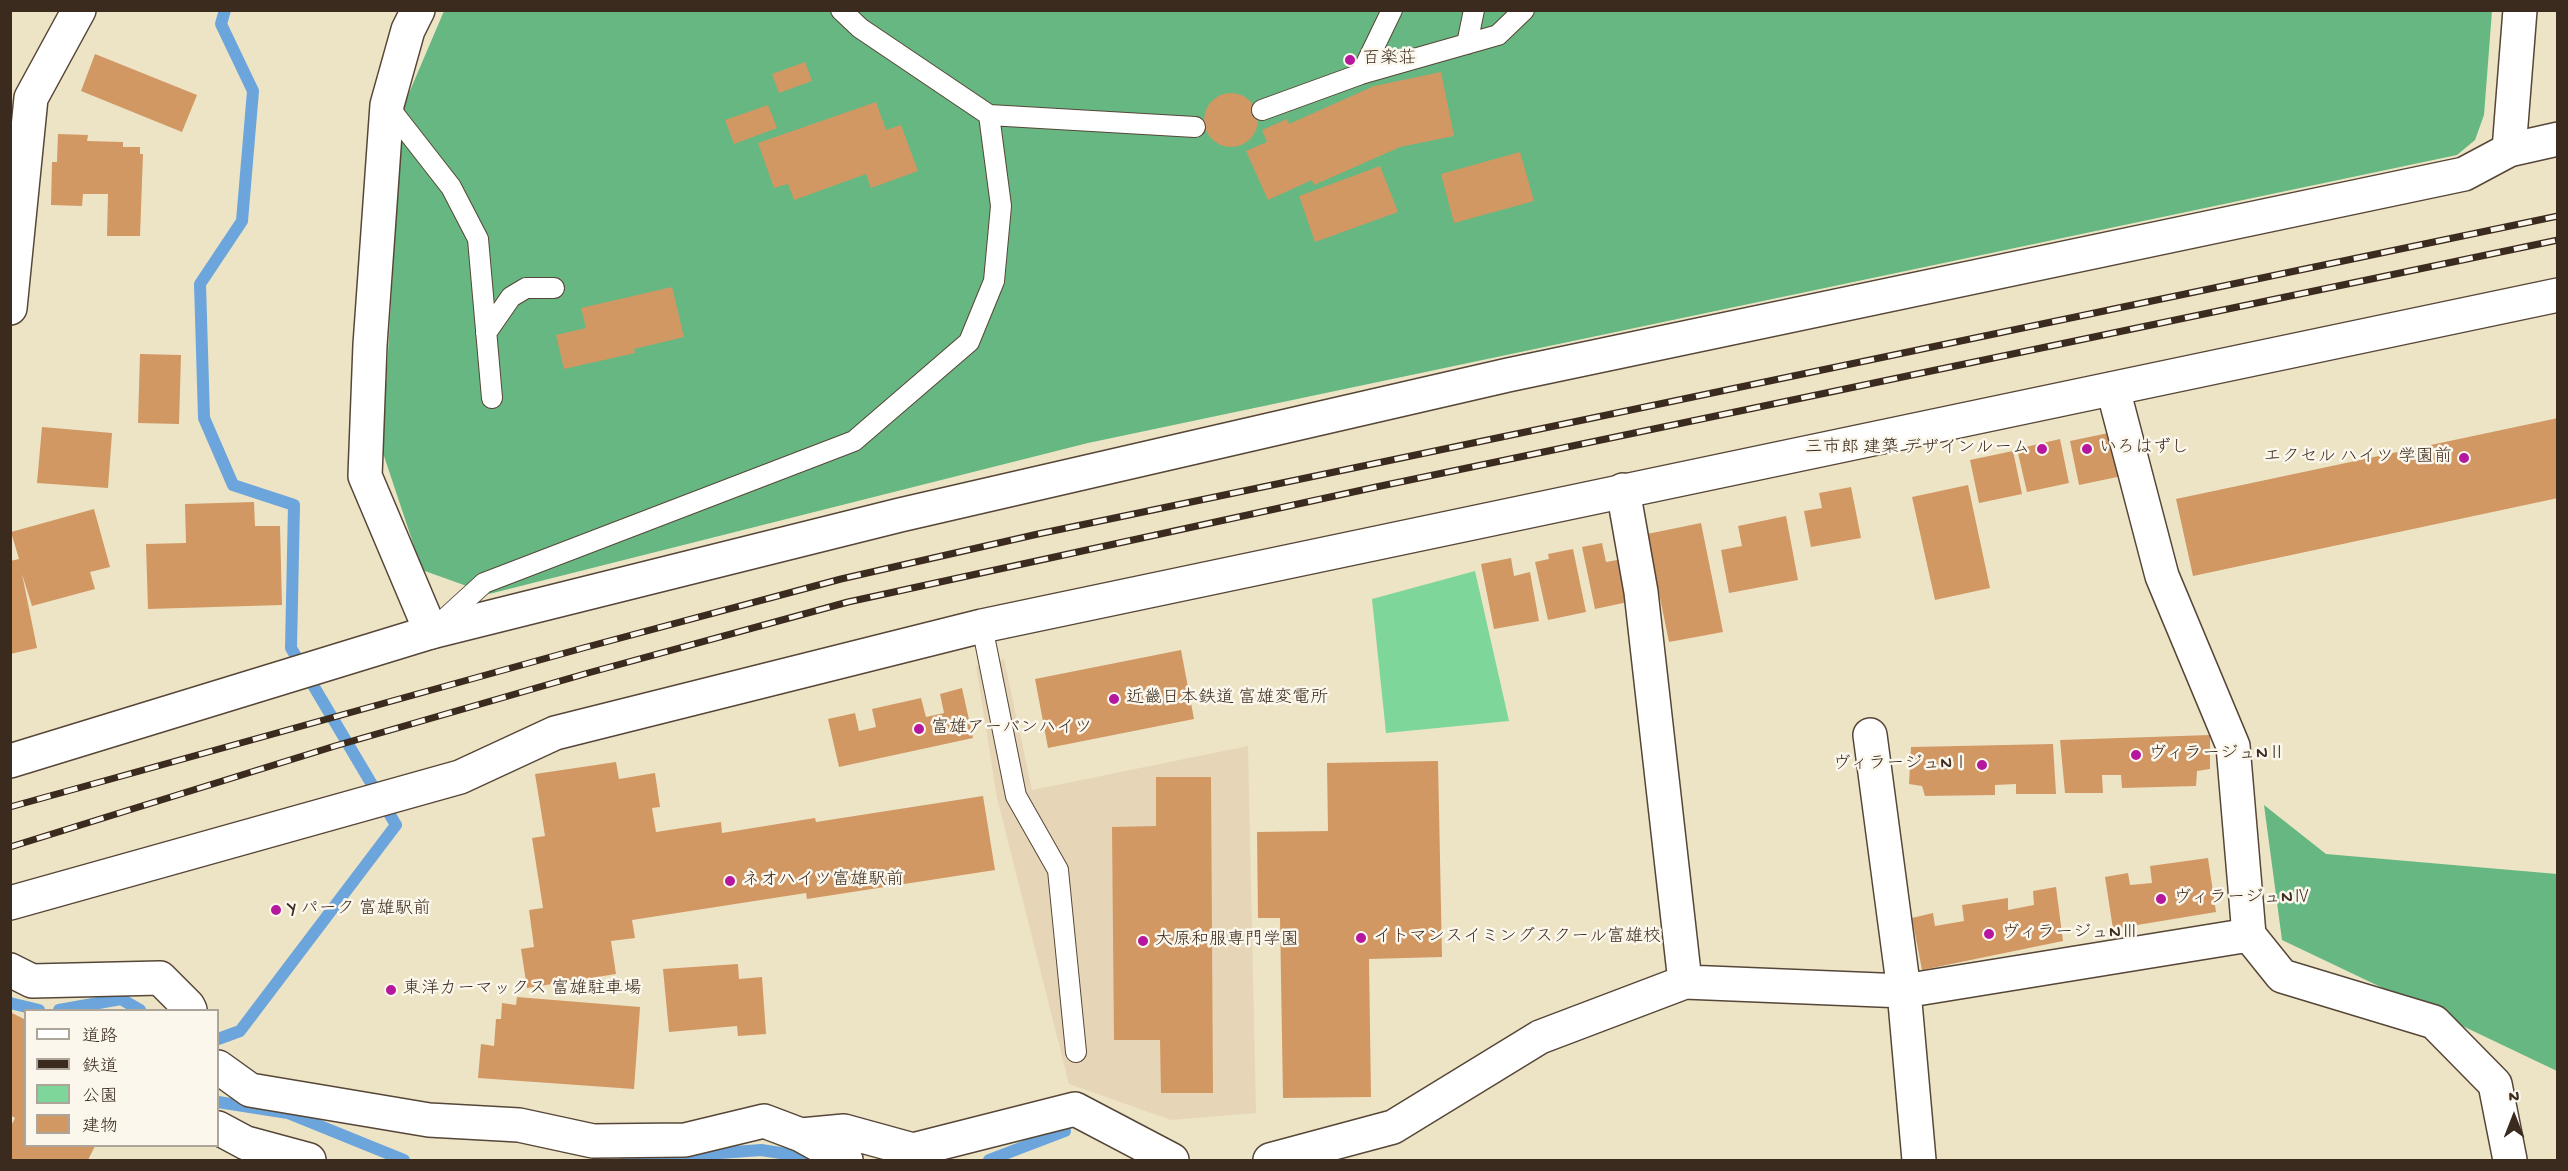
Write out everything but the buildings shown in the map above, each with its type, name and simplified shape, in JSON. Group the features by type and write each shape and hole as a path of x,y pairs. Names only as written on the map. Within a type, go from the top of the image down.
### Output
{"street":[{"path":"10,308 21,96 79,10"},
{"path":"418,10 408,30 387,105 370,345 365,476 431,632"},
{"path":"2509,150 2520,10"},
{"path":"10,761 431,632 900,515 1508,375 2464,174 2509,150 2558,140"},
{"path":"10,903 460,777 555,733 982,626 2558,295"},
{"path":"2113,389 2162,576 2234,746 2249,935 2282,976 2434,1022 2495,1084 2510,1161"},
{"path":"1623,490 1641,592 1685,982"},
{"path":"1870,735 1904,992 1919,1161"},
{"path":"1270,1161 1316,1146 1393,1127 1540,1037 1685,982 1904,992 2249,935"},
{"path":"10,970 32,981 159,978 188,1009"},
{"path":"219,1068 250,1090 429,1120 519,1125 593,1141 685,1140 764,1121 801,1135 846,1161"},
{"path":"801,1135 844,1131 913,1150 1075,1109 1172,1161"},
{"path":"219,1129 246,1143 309,1161"}],"lane":[{"path":"841,10 860,28 989,115 1195,127"},
{"path":"1361,74 1392,10"},
{"path":"1467,44 1474,10"},
{"path":"1262,110 1361,74 1498,35 1524,10"},
{"path":"387,105 451,187 478,239 492,399"},
{"path":"431,632 484,583 854,441 969,342 994,281 1001,206 989,115"},
{"path":"486,333 511,297 526,288 554,288"},
{"path":"982,626 1016,796 1058,870 1077,1052"}],"shaded area":[{"name":"大原和服専門学園","path":"1004,659 1032,790 1248,746 1256,1113 1171,1120 1069,1084 997,798 976,666"}],"green space":[{"path":"444,11 2492,11 2484,115 2475,140 2457,155 1088,443 489,594 422,570 382,450 403,107"},
{"path":"1475,571 1509,721 1386,733 1372,599"},
{"path":"2264,805 2326,854 2557,874 2557,1071 2282,940"}],"waterway":[{"path":"219,1039 240,1031 396,825 291,648 294,505 233,485 204,418 200,284 242,221 253,91 221,24 225,10"},
{"path":"65,1009 121,999 138,1009"},
{"path":"10,1003 35,1009"},
{"path":"219,1102 288,1113 404,1160"},
{"path":"989,1160 1065,1131"},
{"path":"625,1160 761,1150 820,1159"}],"railway":[{"path":"10,807 841,579 1038,534 2558,216"},
{"path":"10,847 335,746 588,673 848,602 1376,487 2558,240"}],"place":[{"name":"百楽荘","path":"1350,60"},
{"name":"三市郎 建築 デザインルーム","path":"2042,449"},
{"name":"いろはずし","path":"2087,449"},
{"name":"エクセル ハイツ 学園前","path":"2464,458"},
{"name":"近畿日本鉄道 富雄変電所","path":"1114,699"},
{"name":"富雄アーバンハイツ","path":"919,729"},
{"name":"ヴィラージュNⅡ","path":"2136,755"},
{"name":"ヴィラージュNⅠ","path":"1982,765"},
{"name":"ネオハイツ富雄駅前","path":"730,881"},
{"name":"ヴィラージュNⅣ","path":"2161,899"},
{"name":"Y パーク 富雄駅前","path":"276,910"},
{"name":"ヴィラージュNⅢ","path":"1989,934"},
{"name":"イトマンスイミングスクール富雄校","path":"1361,938"},
{"name":"大原和服専門学園","path":"1143,941"},
{"name":"東洋カーマックス 富雄駐車場","path":"391,990"}]}
